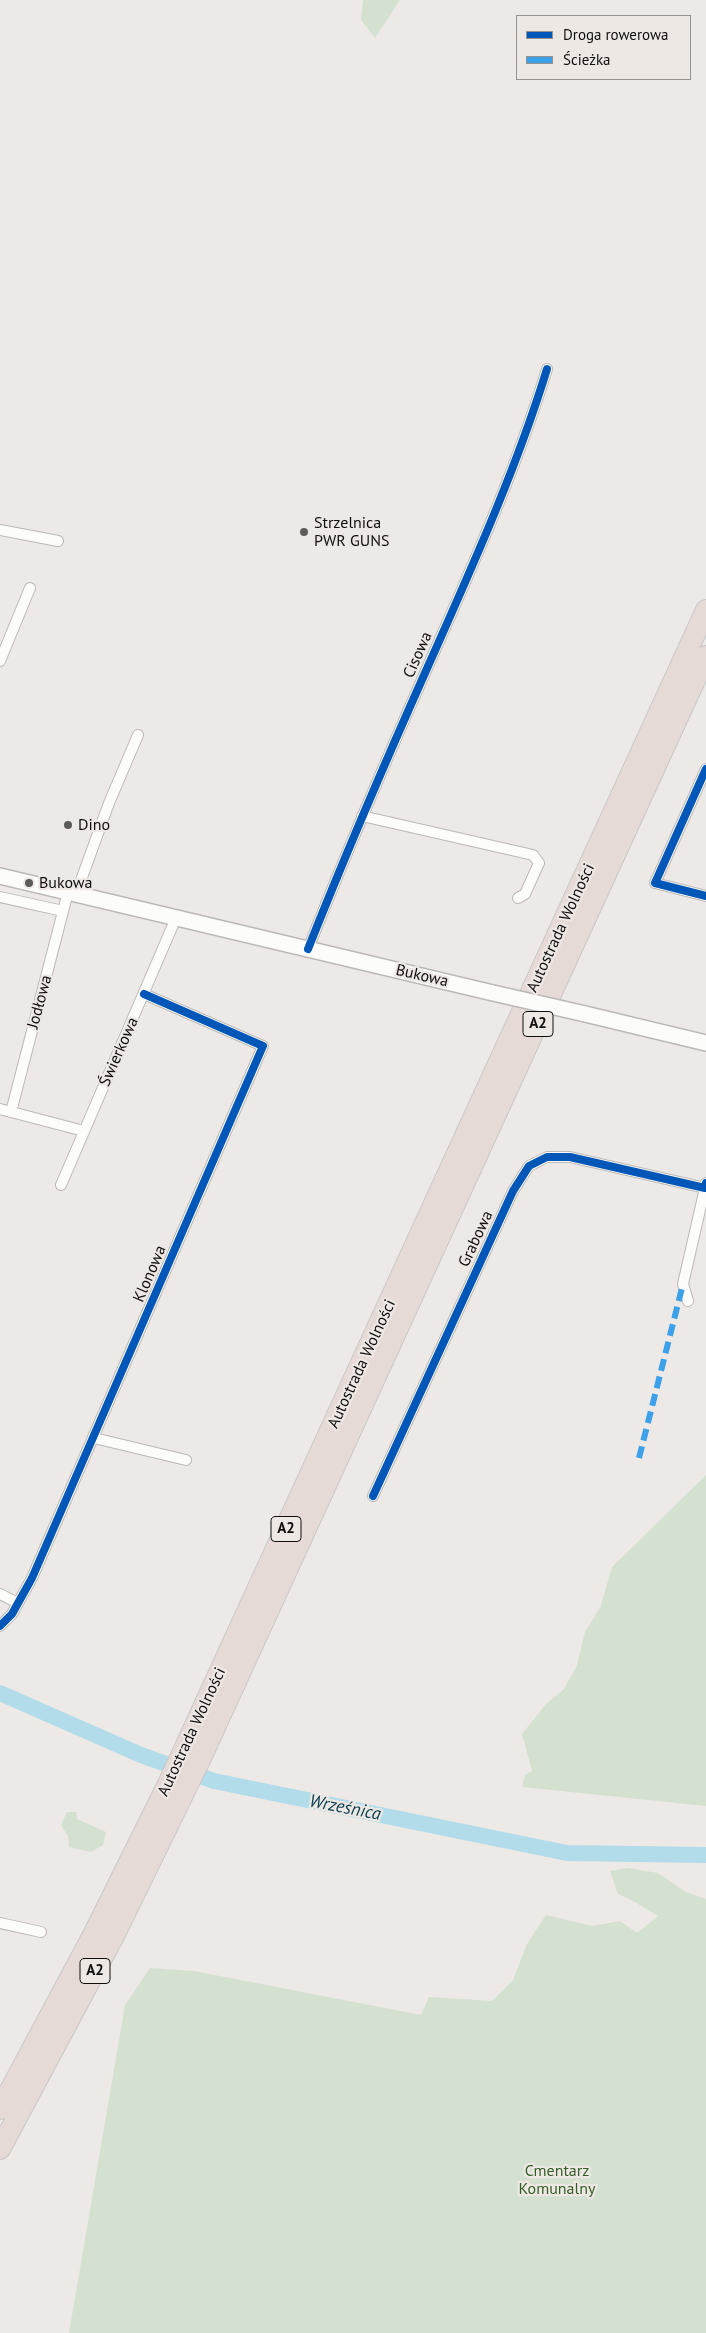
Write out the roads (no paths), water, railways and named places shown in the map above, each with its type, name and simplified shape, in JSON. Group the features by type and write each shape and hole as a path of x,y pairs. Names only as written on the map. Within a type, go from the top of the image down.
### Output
{"highway":[{"name":"Autostrada Wolności","path":"0,2149 115,1934 177,1788 706,610"},
{"name":"Autostrada Wolności","path":"192,1755 706,656"},
{"name":"Autostrada Wolności","path":"0,2109 93,1935 177,1788"}],"main road":[{"name":"Bukowa","path":"0,876 706,1043"}],"street":[{"name":"Cisowa","path":"308,949 362,816 475,561 528,430 547,369"},
{"path":"0,530 58,541"},
{"path":"0,661 30,588"},
{"name":"Jodłowa","path":"11,1112 64,911 138,735"},
{"path":"706,769 655,883 706,896"},
{"path":"362,816 533,855 539,863 525,894 518,898"},
{"path":"0,897 64,911"},
{"name":"Świerkowa","path":"61,1185 176,918"},
{"name":"Klonowa","path":"0,1626 12,1614 32,1578 263,1046 144,994"},
{"path":"0,1110 84,1131"},
{"name":"Grabowa","path":"373,1496 513,1191 529,1166 547,1157 570,1158 705,1185 683,1284 688,1301"},
{"path":"94,1438 186,1460"},
{"path":"0,1594 18,1603"},
{"path":"0,1923 41,1932"}],"waterway":[{"name":"Wrześnica","path":"0,1693 141,1755 214,1781 567,1853 706,1855"}],"place":[{"name":"Strzelnica PWR GUNS","path":"304,532"},
{"name":"Dino","path":"68,825"},
{"name":"Bukowa","path":"29,883"}],"park label":[{"name":"Cmentarz Komunalny","path":"557,2180"}]}
